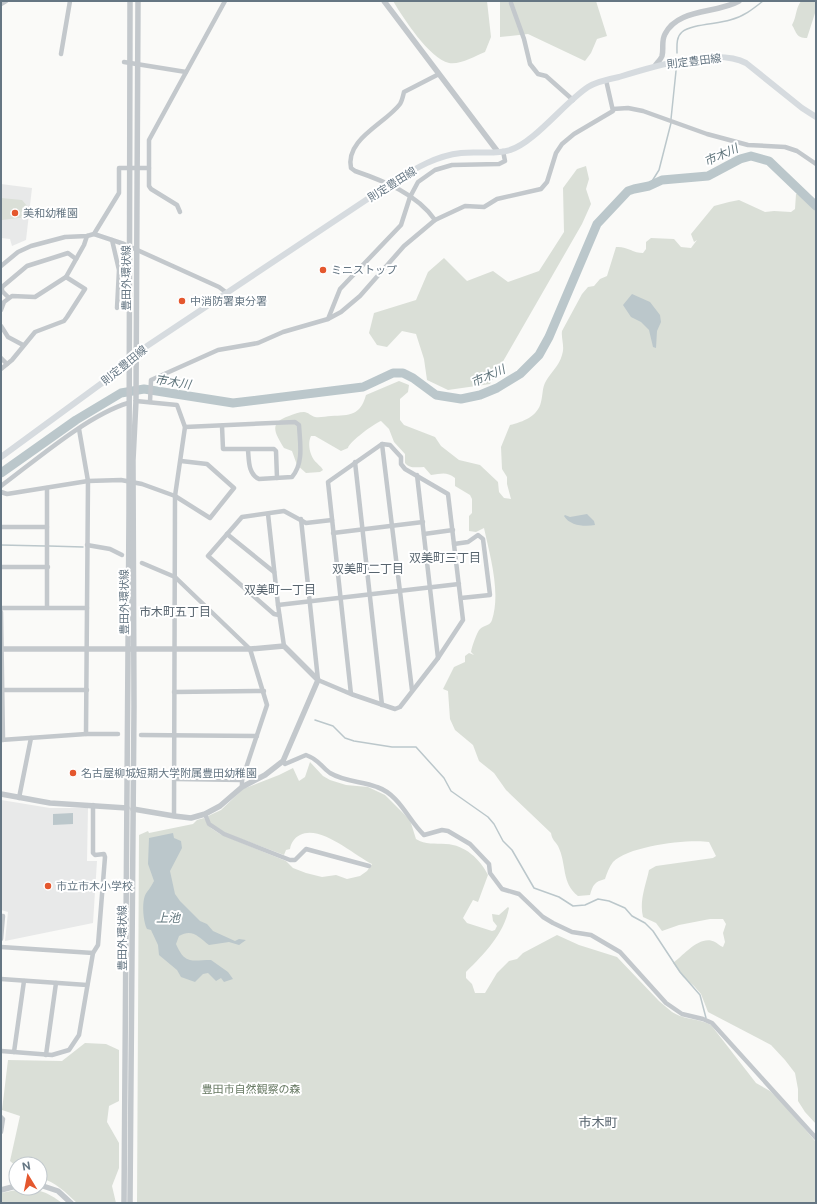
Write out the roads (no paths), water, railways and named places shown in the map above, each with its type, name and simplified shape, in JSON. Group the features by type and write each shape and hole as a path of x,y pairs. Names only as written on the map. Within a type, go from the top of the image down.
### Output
{"main road":[{"name":"則定豊田線","path":"1,457 117,372 136,354 390,184 425,163 444,157 462,153 500,151 518,147 588,87 606,80 655,66 686,60 725,57 737,58 746,63 802,108 816,117"}],"street":[{"path":"1,4 6,1"},
{"path":"62,54 70,1"},
{"name":"豊田外環状線","path":"124,1203 134,649 129,401 130,1"},
{"name":"豊田外環状線","path":"130,1203 130,808 128,649 131,482 136,399 138,1"},
{"path":"180,212 177,205 151,190 149,186 149,140 225,1"},
{"path":"328,319 340,289 401,225 410,197 418,182 435,170 452,165 499,164 505,161 500,151 384,1"},
{"path":"655,66 662,56 665,34 675,22 685,16 717,10 739,1"},
{"path":"512,3 524,39 530,64 538,74 546,76 573,100"},
{"path":"124,62 186,72"},
{"path":"434,220 427,208 390,184 351,168 350,164 356,145 400,104 404,92 439,74"},
{"path":"606,80 613,109"},
{"path":"150,402 151,380 218,350 258,343 283,332 328,319 341,312 360,296 404,246 434,220 465,206 484,207 497,199 541,189 547,182 556,153 562,144 574,134 613,111 613,109 628,108 657,115 723,139 748,144 785,147 797,151 816,164"},
{"path":"94,234 119,193 119,168 149,168"},
{"path":"1,266 18,252 31,246 65,237 87,236 94,234 124,244 219,287 227,293"},
{"path":"1,310 8,297 15,295 35,297 66,277 87,236"},
{"path":"112,240 119,270 117,308"},
{"path":"8,297 2,291 2,288 27,266 68,253 76,258"},
{"path":"1,369 12,360 35,332 64,321 85,289 66,277"},
{"path":"1,326 8,337 24,345"},
{"path":"1,358 6,364"},
{"path":"136,399 177,405 185,427 176,496 174,816"},
{"path":"1,486 80,429 129,401"},
{"path":"185,427 296,422 299,426 300,461 296,472 292,477 259,479 255,477 250,470 248,450"},
{"path":"222,426 224,449 274,449 276,451 277,478"},
{"path":"80,429 88,480 86,734"},
{"path":"382,444 412,690"},
{"path":"268,514 279,615 284,646 318,680 351,694 396,709 400,707 438,658 463,620 448,494 405,469 401,464 401,457 390,445 382,444 328,482 351,694"},
{"path":"1,492 7,494 88,480 131,482 176,496 210,518 234,488 207,464 180,461"},
{"path":"355,462 371,595 382,705"},
{"path":"417,475 438,658"},
{"path":"47,488 47,607"},
{"path":"279,615 274,614 208,556 242,517 284,511 306,523 332,520"},
{"path":"1,794 50,803 130,808 191,818 205,814 220,806 242,787 265,775 283,761 318,680 311,601 301,519"},
{"path":"333,533 423,522"},
{"path":"1,527 47,527"},
{"path":"424,534 453,530"},
{"path":"227,534 274,572"},
{"path":"454,544 468,542 478,535 483,539 490,595 461,598"},
{"path":"87,545 110,549 122,555"},
{"path":"142,563 175,577 250,649 267,705 242,780 242,787"},
{"path":"1,567 48,567"},
{"path":"278,605 459,584"},
{"path":"1,608 87,608"},
{"path":"1,612 2,740 86,734 118,734"},
{"path":"2,649 250,649 284,646"},
{"path":"2,690 87,690"},
{"path":"174,692 264,692"},
{"path":"141,734 256,736"},
{"path":"19,798 31,738"},
{"path":"283,761 284,764 306,755 317,759 330,773 356,783 378,787 389,794 399,803 424,835 442,830 448,831 470,844 488,864 490,873 502,889 519,894 543,917 554,923 572,932 591,935 620,952 666,1003 682,1014 703,1019 720,1030 739,1054 816,1138"},
{"path":"174,779 242,780"},
{"path":"1,1051 46,1055 58,1054 69,1050 78,1039 93,953 98,945 105,857 104,854 95,855 93,853 93,805"},
{"path":"205,814 209,824 224,834 290,860 295,860 306,849 369,866"},
{"path":"1,916 3,916 1,940"},
{"path":"1,947 93,953"},
{"path":"1,979 87,985"},
{"path":"14,1052 24,981"},
{"path":"46,1055 56,983"},
{"path":"1,1116 3,1119 1,1132"},
{"path":"48,1188 58,1191 71,1203"}],"water":[{"path":"632,294 650,302 660,315 661,322 657,331 656,348 653,347 649,330 641,322 631,317 623,305"},
{"path":"587,514 594,521 595,525 587,526 574,524 564,516 570,517"},
{"path":"73,813 73,824 53,825 53,814"},
{"name":"上池","path":"173,833 174,838 181,841 182,848 170,871 175,894 200,921 207,924 213,931 235,941 239,939 246,940 239,945 229,942 209,945 195,934 188,933 179,936 176,944 179,951 186,958 190,960 211,960 228,972 233,979 224,982 221,978 216,981 208,973 203,974 195,982 181,977 177,970 159,955 158,945 151,930 147,929 143,905 145,895 154,881 148,864 149,838"}],"waterway":[{"path":"677,53 677,42 679,36 686,29 735,19 763,1"},
{"path":"671,119 676,71"},
{"path":"649,186 659,170 671,123"},
{"name":"市木川","path":"1,473 76,420 121,393 144,389 233,403 363,387 393,373 403,373 413,378 436,395 461,399 480,395 497,388 520,374 539,355 549,337 597,224 628,191 649,186 662,180 708,176 740,159 751,156 769,161 816,206"},
{"path":"1,545 45,546"},
{"path":"49,546 83,547"},
{"path":"315,720 333,726 345,738 354,741 392,747 416,747 444,778 451,791 488,817 494,824 503,841 512,850 534,888 559,897 573,906 585,905 598,899 609,901 625,908 632,916 645,923 653,931 680,972 700,995 706,1018"}],"place":[{"name":"美和幼稚園","path":"15,213"},
{"name":"ミニストップ","path":"323,270"},
{"name":"中消防署東分署","path":"182,301"},
{"name":"名古屋柳城短期大学附属豊田幼稚園","path":"73,773"},
{"name":"市立市木小学校","path":"48,886"}],"district":[{"name":"双美町三丁目","path":"445,558"},
{"name":"双美町二丁目","path":"368,569"},
{"name":"双美町一丁目","path":"280,590"},
{"name":"市木町五丁目","path":"175,612"},
{"name":"市木町","path":"598,1122"}],"park label":[{"name":"豊田市自然観察の森","path":"251,1089"}]}
